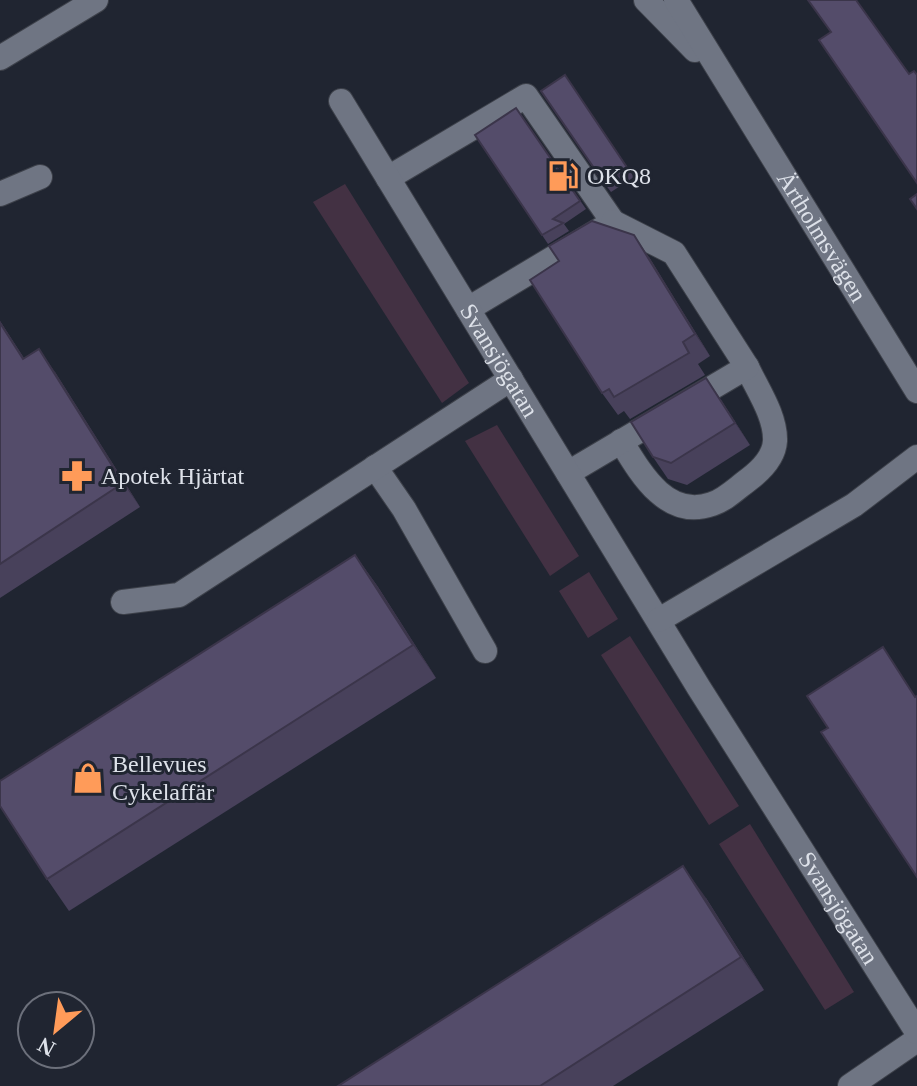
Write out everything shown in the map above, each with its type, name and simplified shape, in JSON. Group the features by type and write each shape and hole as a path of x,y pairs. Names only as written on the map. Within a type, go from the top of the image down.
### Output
{"street":[{"path":"0,58 96,0"},
{"name":"Ärtholmsvägen","path":"646,0 727,82"},
{"name":"Ärtholmsvägen","path":"676,0 917,391"},
{"path":"388,178 526,96 613,222 674,253 747,367 770,416 775,443 764,468 715,504 692,509 665,499 645,480 621,441"},
{"name":"Svansjögatan","path":"341,101 568,473 917,1032"},
{"path":"0,194 40,177"},
{"path":"468,309 613,222"},
{"path":"568,473 747,367"},
{"path":"123,602 179,595 511,379"},
{"path":"659,620 854,505 917,457"},
{"path":"375,467 404,509 485,651"},
{"path":"850,1086 917,1040"}],"shaded area":[{"path":"345,184 469,383 442,403 313,202"},
{"path":"497,425 579,556 550,576 465,441"},
{"path":"589,572 618,619 588,638 559,591"},
{"path":"630,636 739,806 709,825 601,655"},
{"path":"750,824 854,992 825,1010 719,844"}],"building":[{"path":"808,0 856,0 909,74 914,71 917,75 917,183 819,40 831,32"},
{"path":"565,75 628,169 605,184 541,91"},
{"path":"516,108 580,201 553,219 563,223 542,235 475,135"},
{"path":"917,194 917,209 910,199"},
{"path":"592,221 634,235 695,334 683,342 689,353 614,397 609,389 602,393 530,280 559,261 549,246"},
{"path":"0,323 23,359 39,349 123,483 0,564"},
{"path":"706,378 735,423 671,463 653,457 631,422"},
{"path":"355,555 413,645 47,879 0,806 0,781"},
{"path":"883,647 917,696 917,877 821,732 828,728 807,696"},
{"path":"683,866 741,957 540,1086 338,1086"}],"place":[{"name":"OKQ8","path":"563,176"},
{"name":"Apotek Hjärtat","path":"77,476"},
{"name":"Bellevues Cykelaffär","path":"88,778"}]}
